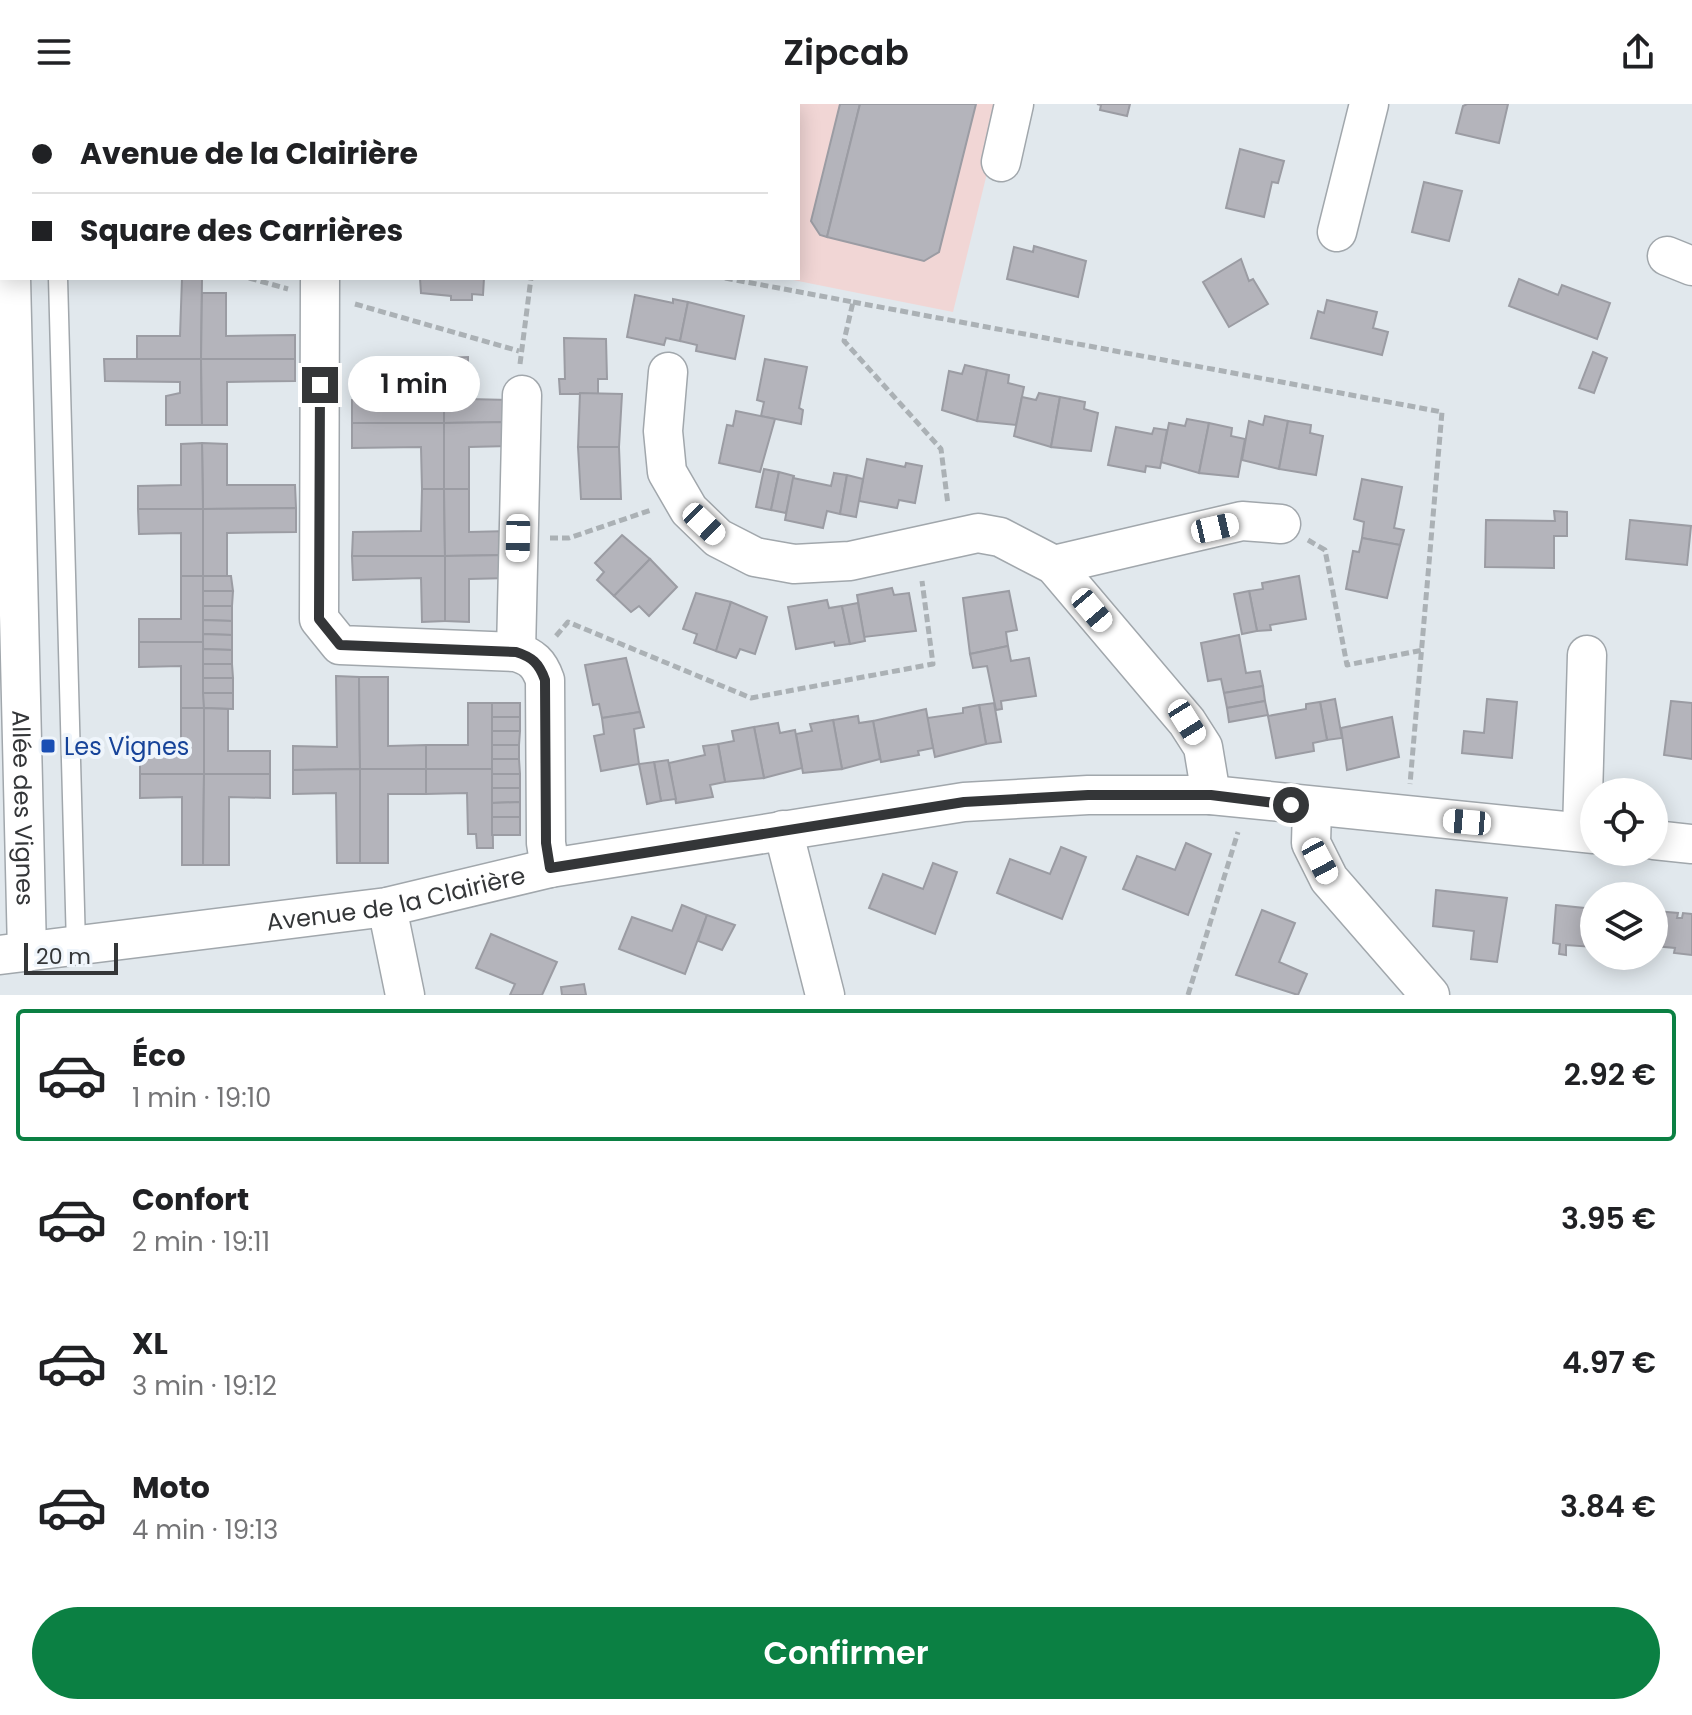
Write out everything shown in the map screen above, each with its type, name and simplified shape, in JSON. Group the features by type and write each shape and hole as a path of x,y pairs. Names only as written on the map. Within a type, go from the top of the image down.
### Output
{"street":[{"path":"1001,162 1014,104"},
{"path":"1337,232 1369,104"},
{"name":"Allée des Vignes","path":"11,280 14,954"},
{"path":"320,286 319,619 340,645 525,657"},
{"path":"668,372 663,431 667,472 683,500 718,538 755,557 781,562 850,561 978,533 1000,537 1054,565 1187,722 1229,798"},
{"path":"522,395 518,538 525,657 545,680 546,843 550,868"},
{"path":"1054,565 1242,521 1281,524"},
{"path":"1587,655 1588,778"},
{"name":"Avenue de la Clairière","path":"14,954 387,907 550,868 964,802 1088,795 1229,798 1580,832"},
{"path":"1312,808 1311,843 1329,879 1430,995"},
{"path":"783,830 825,995"},
{"path":"1668,841 1692,844"},
{"path":"387,907 405,995"}],"lane":[{"path":"58,280 76,946"}],"path":[{"path":"522,395 519,351 531,280"},
{"path":"736,280 1442,412 1407,816"},
{"path":"320,286 519,351"},
{"path":"525,657 568,622 751,698 933,664 935,542 941,449 844,341 853,302"},
{"path":"518,538 569,538 683,500"},
{"path":"1281,524 1325,550 1347,665 1423,650"},
{"path":"1188,995 1229,798"}],"shaded area":[{"path":"800,104 1004,104 953,312 793,280 800,280"}],"building":[{"path":"840,104 860,104 827,237 820,235 811,221"},
{"path":"860,104 976,104 939,252 924,261 827,237"},
{"path":"1097,104 1130,104 1127,116 1100,110 1101,105"},
{"path":"1508,104 1499,143 1456,133 1463,106"},
{"path":"1240,149 1284,161 1278,183 1272,182 1264,217 1226,208"},
{"path":"1424,182 1462,191 1449,241 1412,232"},
{"path":"1034,246 1086,261 1078,297 1007,279 1014,247 1033,252"},
{"path":"1241,259 1249,281 1253,279 1268,304 1229,327 1203,282"},
{"path":"1519,279 1558,295 1562,285 1610,303 1597,339 1509,306"},
{"path":"182,280 202,280 201,359 137,359 137,336 180,336"},
{"path":"420,280 484,280 483,295 472,294 472,300 451,300 451,296 421,293"},
{"path":"202,293 226,293 226,336 295,335 295,359 201,359"},
{"path":"635,295 673,303 673,299 688,302 680,341 666,338 664,345 627,337"},
{"path":"1327,300 1377,312 1373,328 1388,332 1382,355 1311,338 1318,311 1324,313"},
{"path":"688,302 744,316 735,359 696,351 697,345 680,341"},
{"path":"564,338 606,339 607,379 598,379 598,394 560,394 559,379 565,379"},
{"path":"1593,352 1607,358 1594,393 1579,388"},
{"path":"468,357 468,399 510,400 510,422 444,423 444,358"},
{"path":"422,358 444,358 444,423 352,423 352,400 421,399"},
{"path":"104,359 201,359 202,425 166,425 166,396 180,393 180,382 105,381"},
{"path":"201,359 295,359 295,381 227,382 227,425 202,425"},
{"path":"765,359 807,367 799,408 803,410 801,424 761,416 764,402 757,400"},
{"path":"965,365 987,370 977,421 942,410 949,371 962,374"},
{"path":"987,370 1009,375 1008,383 1024,387 1016,425 977,421"},
{"path":"580,393 622,394 619,447 578,447"},
{"path":"1039,393 1060,397 1051,447 1014,436 1022,397 1036,400"},
{"path":"1060,397 1085,402 1084,409 1098,413 1091,451 1051,447"},
{"path":"736,411 775,419 760,472 719,463 727,425 733,426"},
{"path":"1265,416 1288,421 1279,469 1242,460 1249,421 1263,425"},
{"path":"1187,419 1209,423 1199,473 1161,462 1169,423 1185,426"},
{"path":"1288,421 1311,425 1310,433 1323,436 1316,475 1279,469"},
{"path":"510,422 511,446 469,447 469,489 444,489 444,423"},
{"path":"352,423 444,423 444,489 422,489 421,447 352,448"},
{"path":"1209,423 1232,428 1231,436 1245,439 1238,477 1199,473"},
{"path":"1116,427 1152,434 1154,428 1167,430 1160,468 1146,466 1145,472 1108,465"},
{"path":"202,443 227,444 227,485 295,485 296,508 203,509"},
{"path":"202,443 203,509 138,509 138,486 181,485 181,444"},
{"path":"578,447 619,447 621,499 581,499"},
{"path":"867,459 905,467 906,463 922,466 915,503 899,500 897,508 859,501"},
{"path":"764,469 779,472 771,510 756,507"},
{"path":"779,472 794,476 786,513 771,510"},
{"path":"834,473 847,475 840,514 827,511 823,528 785,520 793,478 831,486"},
{"path":"847,475 863,479 856,517 840,514"},
{"path":"1362,479 1402,487 1394,528 1404,530 1400,545 1362,538 1364,522 1354,519"},
{"path":"422,489 444,489 445,556 352,556 353,532 421,531"},
{"path":"444,489 469,489 469,532 511,531 511,555 445,556"},
{"path":"296,508 296,532 227,533 227,576 203,576 203,509"},
{"path":"138,509 203,509 203,576 181,576 181,533 139,534"},
{"path":"1554,511 1567,512 1567,536 1554,536 1554,568 1485,567 1486,520 1555,521"},
{"path":"1630,520 1691,526 1687,565 1626,559"},
{"path":"622,535 650,559 614,596 597,580 604,572 595,563"},
{"path":"1362,538 1400,545 1387,598 1346,589 1353,551 1359,552"},
{"path":"511,555 511,578 469,579 469,622 445,621 445,556"},
{"path":"352,556 445,556 445,621 422,622 421,578 353,580"},
{"path":"650,559 677,587 649,616 639,606 631,612 614,596"},
{"path":"181,576 203,576 203,642 139,642 139,619 181,619"},
{"path":"203,576 231,576 233,591 203,591"},
{"path":"1299,576 1306,619 1270,625 1271,630 1257,631 1249,591 1263,589 1262,583"},
{"path":"892,588 894,595 909,593 916,631 864,637 857,595"},
{"path":"203,591 233,591 232,606 203,606"},
{"path":"1009,591 1017,630 1006,632 1008,646 970,654 963,598"},
{"path":"1249,591 1257,631 1242,634 1234,594"},
{"path":"696,593 731,602 716,651 694,643 697,634 683,629"},
{"path":"827,600 829,608 842,606 850,644 835,646 834,642 796,649 788,607"},
{"path":"731,602 767,617 755,654 740,649 736,658 716,651"},
{"path":"858,603 865,641 850,644 842,606"},
{"path":"203,606 232,606 232,621 203,620"},
{"path":"203,620 232,621 232,635 203,634"},
{"path":"203,634 232,635 232,650 203,649"},
{"path":"1239,635 1246,673 1260,671 1263,686 1224,693 1221,679 1208,681 1201,643"},
{"path":"139,642 203,642 204,708 181,708 181,666 139,667"},
{"path":"1008,646 1011,661 1029,658 1036,696 1001,701 1002,709 996,710 987,666 973,668 970,654"},
{"path":"203,649 232,650 232,664 203,664"},
{"path":"626,658 640,712 602,718 599,704 593,705 585,665"},
{"path":"203,664 232,664 233,678 203,678"},
{"path":"336,676 359,677 360,769 293,770 293,746 337,747"},
{"path":"359,677 388,677 388,746 426,745 426,769 360,769"},
{"path":"203,678 233,678 233,693 203,693"},
{"path":"1263,686 1265,701 1227,708 1224,693"},
{"path":"203,693 233,693 233,709 204,708"},
{"path":"1335,699 1342,738 1327,740 1320,702"},
{"path":"1487,699 1517,702 1512,758 1462,753 1464,731 1484,733"},
{"path":"1265,701 1268,715 1229,722 1227,708"},
{"path":"1671,701 1692,703 1692,759 1664,755"},
{"path":"1320,702 1327,740 1313,743 1314,751 1276,758 1268,716 1306,709 1306,704"},
{"path":"468,703 492,703 492,769 426,769 426,745 468,745"},
{"path":"492,703 520,703 520,717 492,717"},
{"path":"994,703 1001,742 986,744 979,705"},
{"path":"979,705 986,744 935,757 927,718 963,713 963,708"},
{"path":"181,708 204,708 204,774 140,774 140,752 181,751"},
{"path":"204,708 228,709 228,751 270,751 270,774 204,774"},
{"path":"926,709 933,748 918,751 919,755 881,762 873,721"},
{"path":"640,712 644,727 634,729 639,764 601,771 594,736 604,734 602,718"},
{"path":"858,716 859,723 873,721 880,759 842,769 833,720"},
{"path":"492,717 520,717 520,731 492,731"},
{"path":"1392,717 1399,757 1347,770 1341,728"},
{"path":"833,720 842,769 803,773 796,734 812,731 810,724"},
{"path":"778,723 780,733 795,730 802,768 764,778 754,727"},
{"path":"754,727 764,778 725,782 718,744 734,741 732,731"},
{"path":"492,731 520,731 519,745 492,745"},
{"path":"718,744 725,782 710,785 713,797 676,803 669,763 705,755 703,746"},
{"path":"492,745 519,745 519,759 492,759"},
{"path":"492,759 519,759 520,774 492,774"},
{"path":"668,760 676,799 661,801 654,762"},
{"path":"654,762 661,801 647,804 639,764"},
{"path":"360,769 426,769 426,794 388,794 388,863 360,863"},
{"path":"360,769 360,863 337,863 336,793 293,794 293,770"},
{"path":"426,769 492,769 493,848 477,848 476,834 468,834 467,793 426,794"},
{"path":"140,774 204,774 203,865 182,865 182,797 140,798"},
{"path":"204,774 270,774 270,798 229,797 229,865 203,865"},
{"path":"492,774 520,774 520,788 492,788"},
{"path":"492,788 520,788 520,802 492,803"},
{"path":"520,802 520,817 492,817 492,803"},
{"path":"492,817 520,817 520,835 492,835"},
{"path":"1186,843 1211,854 1188,915 1123,889 1137,856 1175,870"},
{"path":"1061,847 1086,857 1062,919 997,893 1010,859 1050,874"},
{"path":"933,863 957,872 935,934 869,908 883,874 923,889"},
{"path":"1436,890 1507,898 1497,962 1471,959 1474,931 1433,926"},
{"path":"682,905 707,915 685,974 619,949 632,917 672,931"},
{"path":"1556,905 1580,908 1580,946 1566,945 1566,955 1559,954 1560,944 1553,943"},
{"path":"1262,910 1295,923 1279,962 1307,974 1298,995 1236,975"},
{"path":"1668,912 1678,913 1677,918 1682,918 1683,913 1692,914 1692,955 1674,953 1675,948 1668,947"},
{"path":"707,915 735,925 722,950 698,941"},
{"path":"491,934 557,962 542,995 510,995 515,984 476,968"},
{"path":"584,984 586,995 562,995 561,987"}],"place":[{"name":"Les Vignes","path":"48,746"}],"route":[{"path":"320,385 319,619 340,645 516,652 529,656 540,666 545,680 546,843 550,868 964,802 1088,795 1211,795 1291,805"}]}
